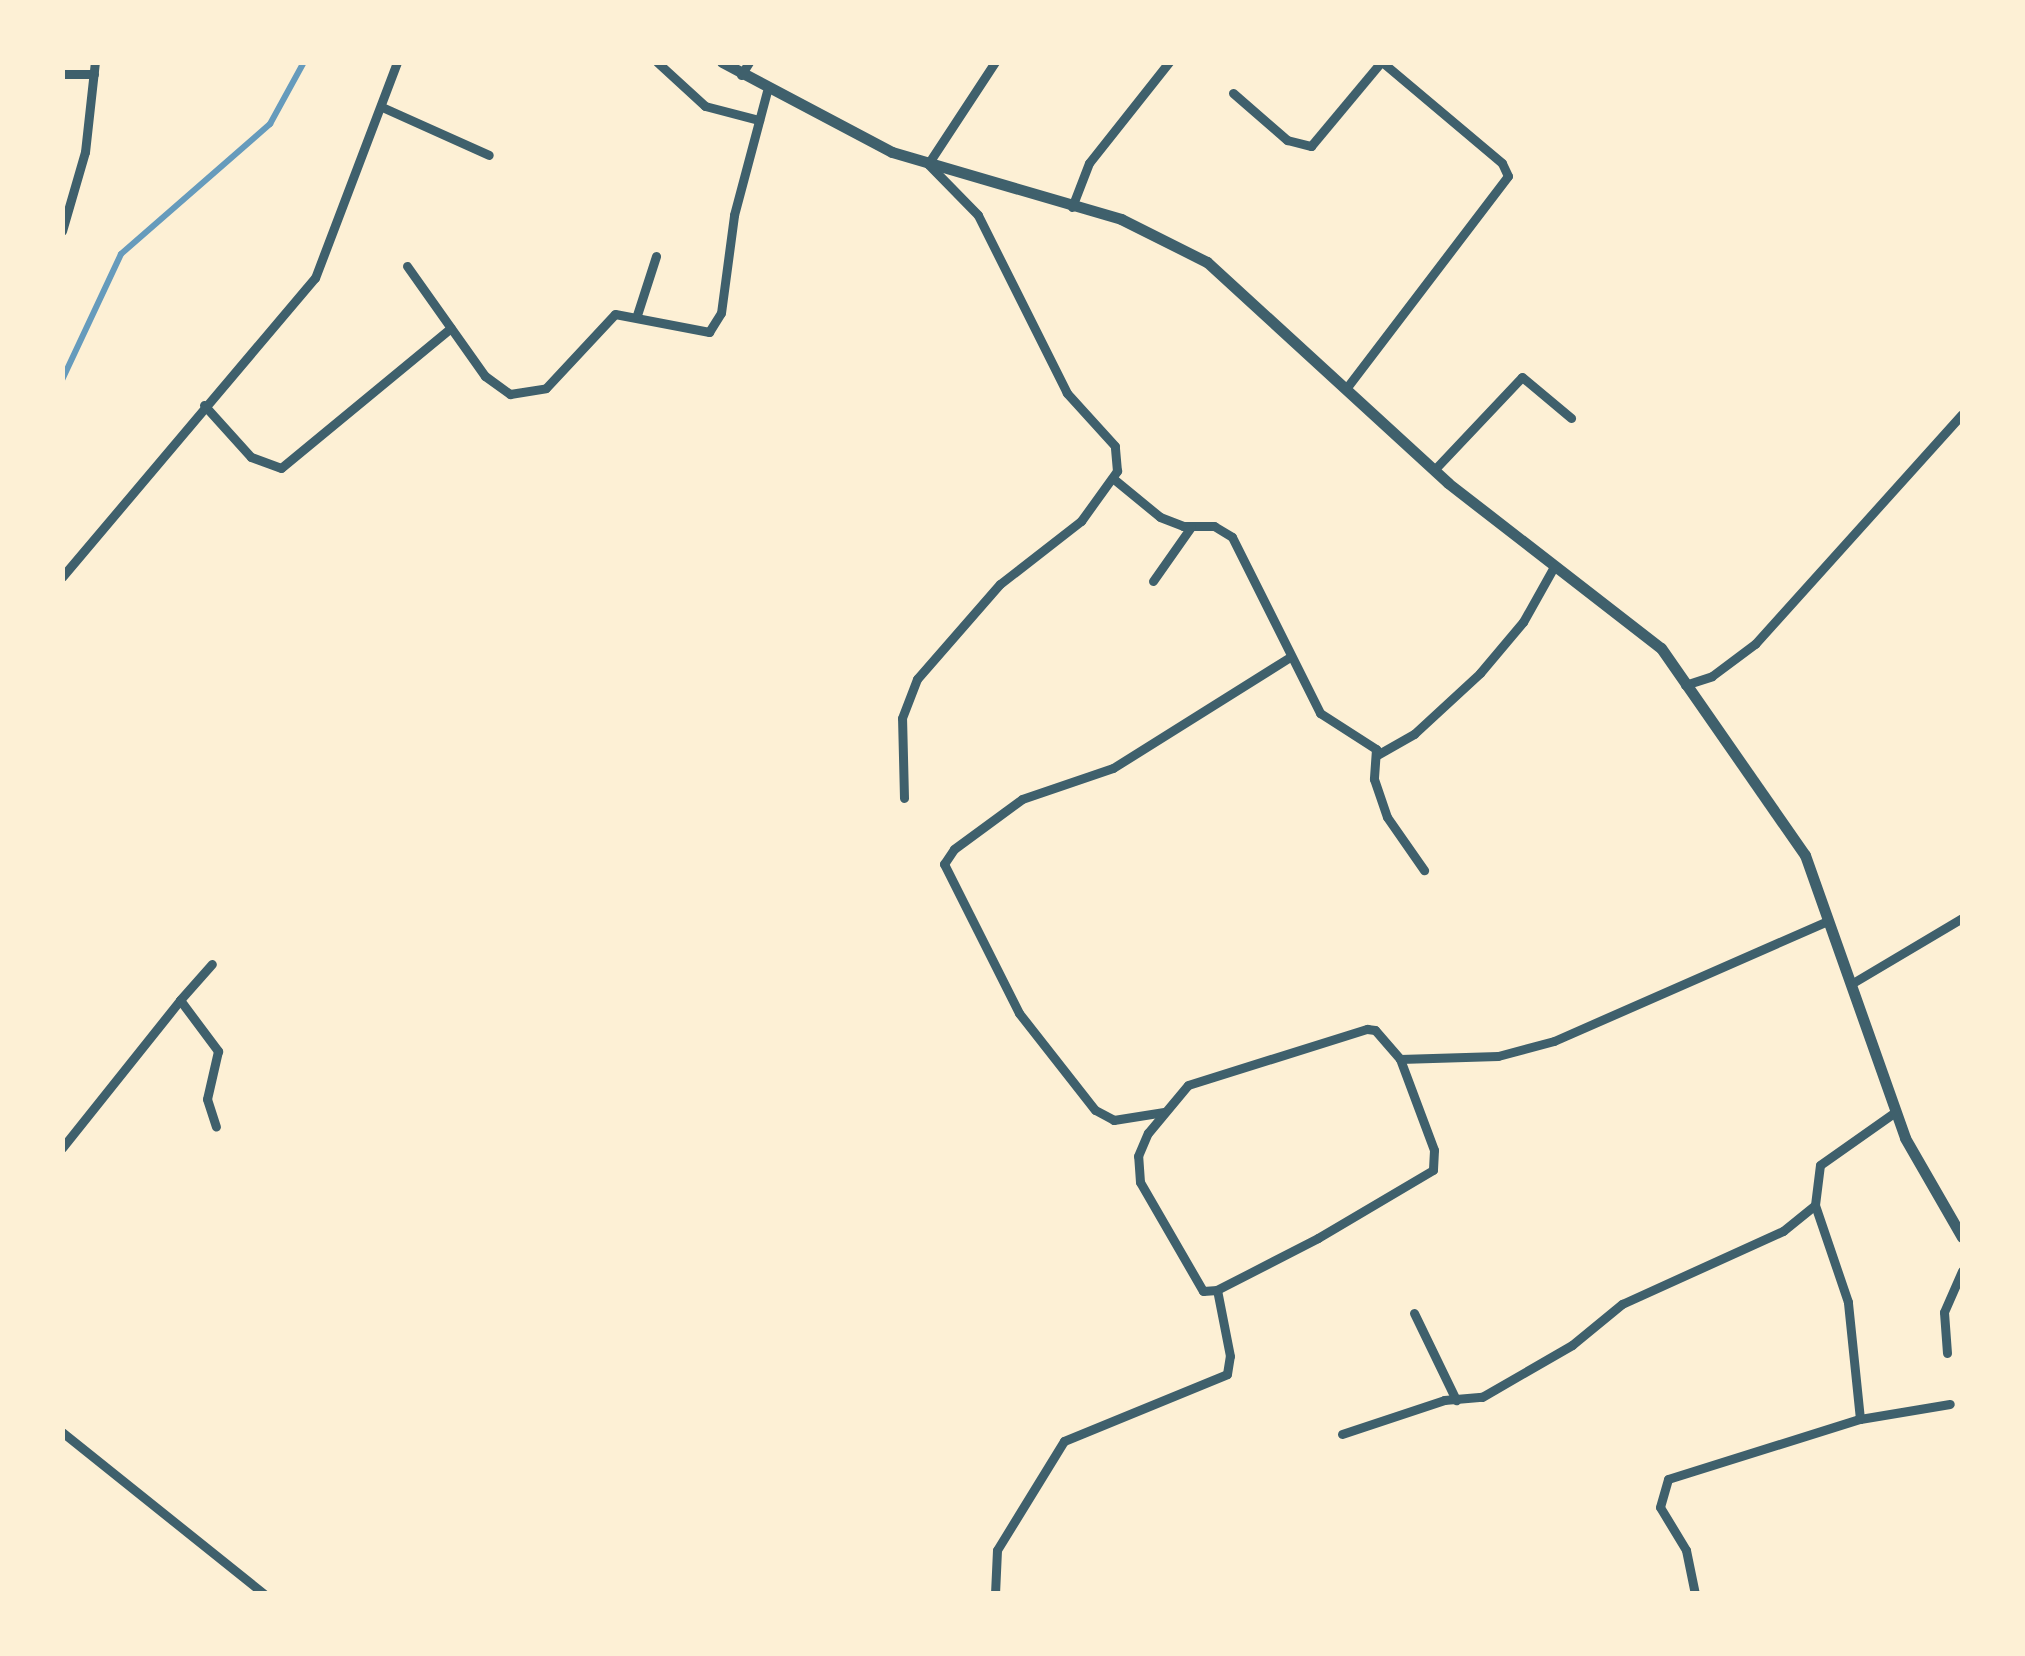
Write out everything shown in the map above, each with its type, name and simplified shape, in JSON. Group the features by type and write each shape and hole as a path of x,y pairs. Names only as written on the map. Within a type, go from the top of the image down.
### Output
{"street":[{"path":"62,577 114,522 204,405 315,278 398,62"},
{"path":"657,62 705,106 759,120"},
{"path":"722,62 766,91 928,164 1072,210 1121,219 1207,262 1436,468 1672,662 1805,855 1895,1112 1921,1174 1962,1237"},
{"path":"741,76 749,62"},
{"path":"928,164 995,62"},
{"path":"1072,210 1089,164 1169,62"},
{"path":"1233,93 1287,140 1311,146 1381,62 1502,162 1508,176 1348,386"},
{"path":"62,74 95,68 85,152 62,232"},
{"path":"408,266 485,376 521,396 546,388 605,319 637,315 704,333 716,325 766,91"},
{"path":"382,107 489,155"},
{"path":"904,798 902,718 917,679 1000,584 1068,534 1115,480 1115,446 1067,393 978,215 928,164"},
{"path":"637,315 656,256"},
{"path":"204,405 251,457 280,468 451,328"},
{"path":"1436,468 1522,377 1571,418"},
{"path":"1686,685 1712,676 1755,644 1962,414"},
{"path":"1115,480 1160,517 1191,527 1223,530 1241,549 1290,657 1320,712 1378,755"},
{"path":"1153,582 1191,527"},
{"path":"1378,755 1414,734 1480,673 1523,622 1556,565"},
{"path":"1164,1112 1114,1120 1096,1110 1019,1014 944,864 954,849 1022,799 1113,768 1290,657"},
{"path":"1378,755 1374,779 1387,817 1424,870"},
{"path":"1851,984 1962,918"},
{"path":"1400,1060 1498,1056 1554,1041 1828,921"},
{"path":"62,1148 212,964"},
{"path":"180,1000 218,1051 206,1099 216,1127"},
{"path":"1376,1030 1400,1060 1434,1150 1433,1170 1217,1290 1194,1282 1140,1182 1142,1143 1164,1112 1188,1085 1376,1030"},
{"path":"1860,1420 1848,1302 1815,1204 1820,1165 1895,1112"},
{"path":"1342,1434 1456,1400 1482,1397 1513,1382 1622,1304 1783,1231 1815,1204"},
{"path":"1947,1353 1944,1312 1962,1272"},
{"path":"995,1594 997,1550 1064,1441 1228,1374 1217,1290"},
{"path":"1414,1313 1456,1400"},
{"path":"1695,1594 1686,1550 1660,1507 1668,1479 1860,1420 1950,1404"},
{"path":"62,1432 264,1594"}],"waterway":[{"path":"62,380 121,254 270,124 304,62"}]}
